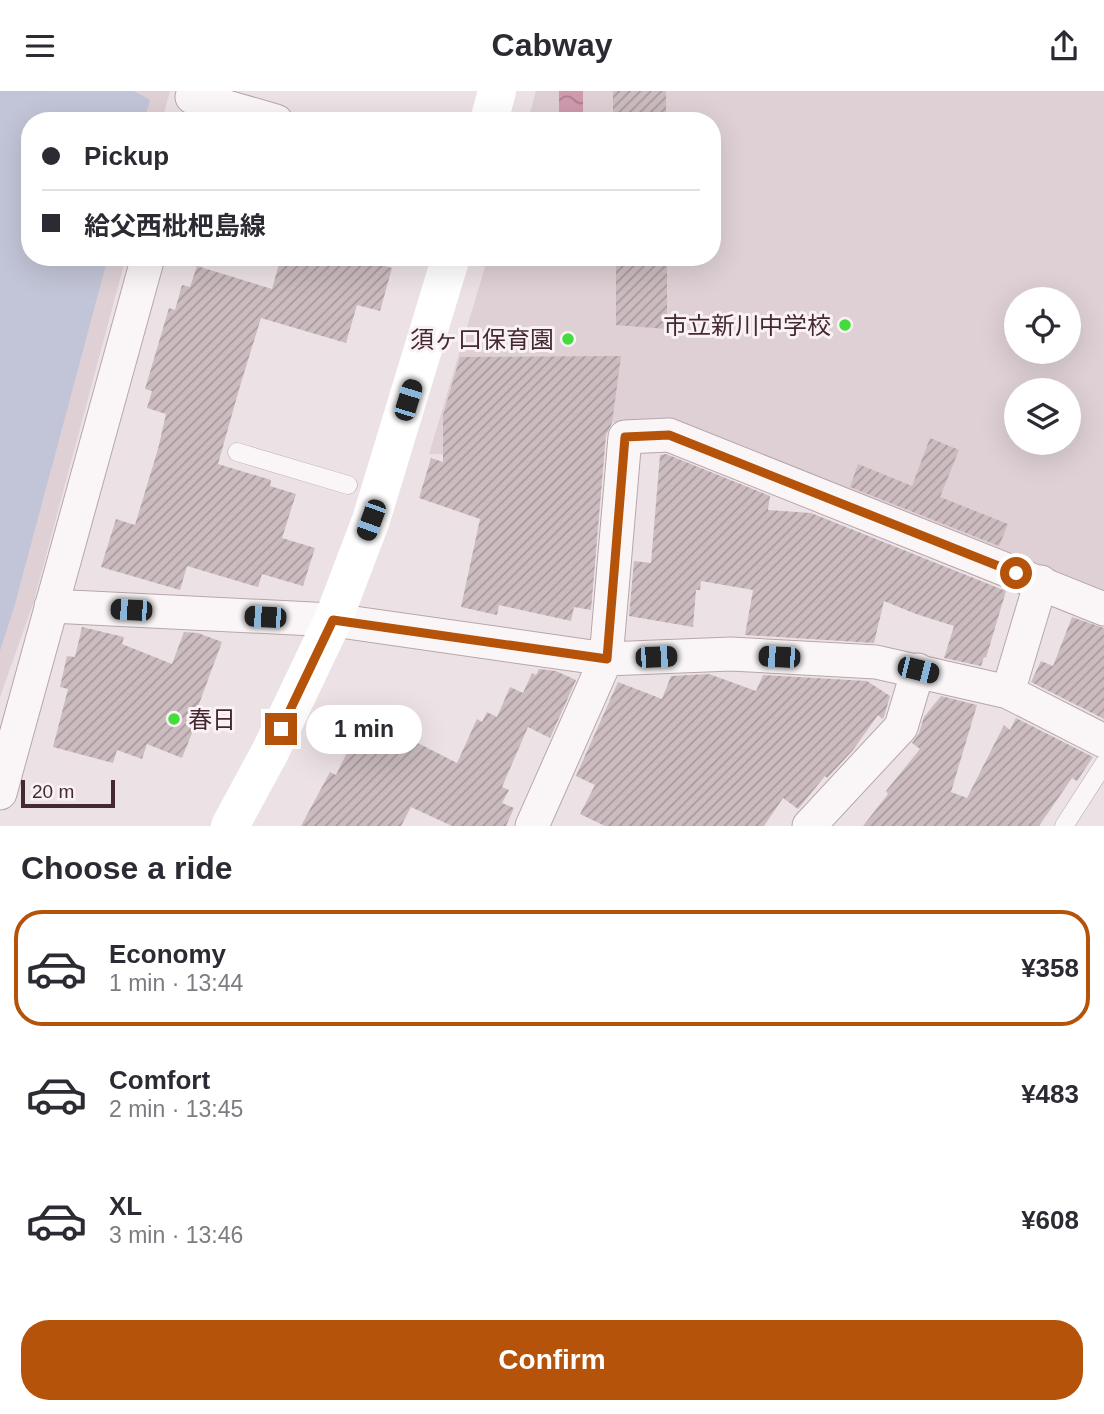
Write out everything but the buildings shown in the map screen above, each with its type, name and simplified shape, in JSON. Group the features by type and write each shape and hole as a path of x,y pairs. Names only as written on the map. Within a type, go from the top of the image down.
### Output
{"main road":[{"path":"491,112 497,91"},
{"path":"230,826 270,752 333,620 371,520 448,266"}],"street":[{"path":"191,103 234,112"},
{"path":"0,793 5,757 51,605 145,266"},
{"path":"532,826 607,659 625,437 669,435 1104,609"},
{"path":"1008,692 1041,582"},
{"path":"51,605 333,620 607,659 731,654 876,662 1008,692 1104,741"},
{"path":"809,826 901,727 918,670"}],"lane":[{"path":"237,452 348,485"},
{"path":"1064,826 1104,764"}],"shaded area":[{"path":"0,91 170,91 164,112 21,112 21,266 124,266 33,604 0,697"},
{"path":"0,91 134,91 150,100 147,112 21,112 21,266 106,266 0,651"},
{"name":"市立新川中学校","path":"536,91 1104,91 1104,600 670,424 531,420 530,456 429,454 485,266 721,266 721,112 530,112"}],"water":[{"path":"559,91 583,91 583,112 559,112"}],"place":[{"name":"市立新川中学校","path":"845,325"},
{"name":"須ヶ口保育園","path":"568,339"},
{"name":"春日","path":"174,719"}],"route":[{"path":"281,729 333,620 607,659 625,437 669,435 1016,573"}]}
